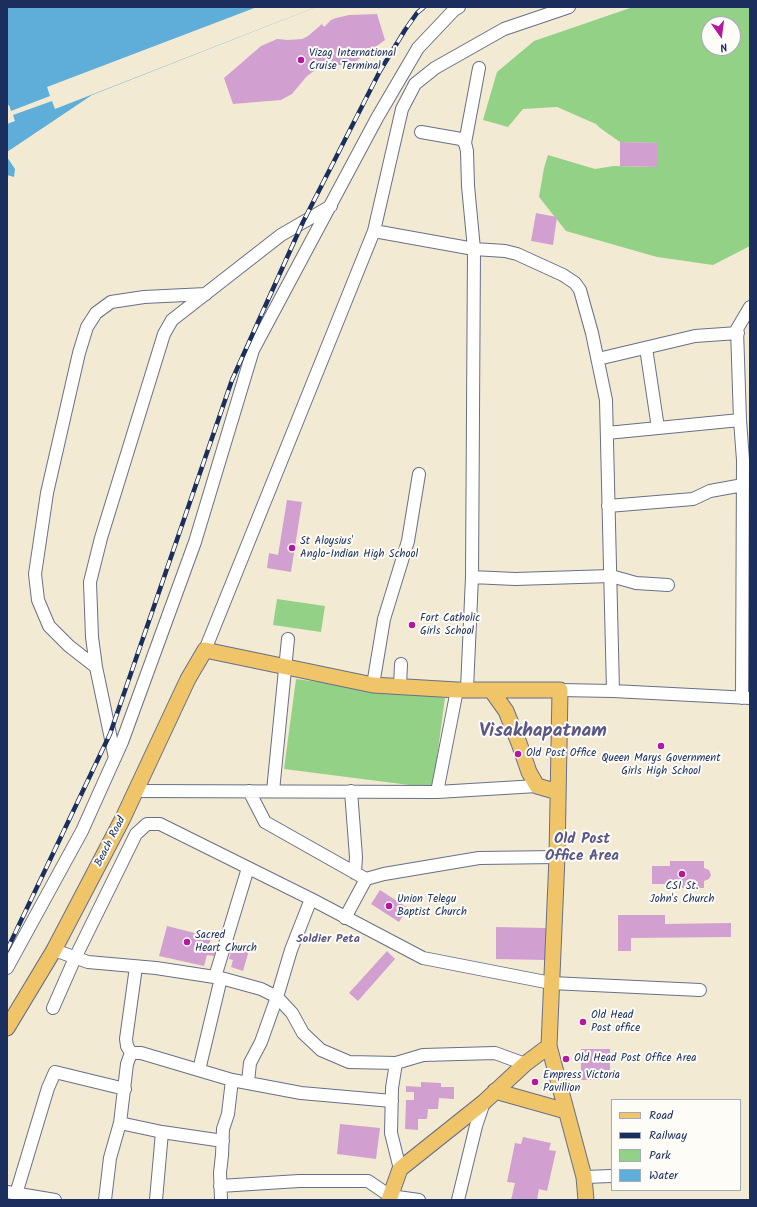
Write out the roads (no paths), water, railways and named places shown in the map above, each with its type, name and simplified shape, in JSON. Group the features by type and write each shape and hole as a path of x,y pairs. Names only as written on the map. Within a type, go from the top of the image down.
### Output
{"main road":[{"path":"205,650 373,685 491,690 560,690 558,857 549,1046 584,1177 586,1200"},
{"name":"Beach Road","path":"7,1028 54,950 123,818 188,679 205,650"},
{"path":"491,690 506,711 529,772 537,786 558,792"},
{"path":"390,1198 400,1169 484,1102 525,1064 549,1046"},
{"path":"495,1091 566,1111"}],"street":[{"path":"7,968 82,831 122,742 194,542 253,350 377,118 418,48 449,15 459,7"},
{"path":"205,650 374,231 402,109 415,84 435,68 504,29 569,7"},
{"path":"437,792 462,689 472,577 474,249 468,186 467,151 465,143 479,68"},
{"path":"421,132 461,139 465,143"},
{"path":"115,758 96,667 92,637 90,582 101,538 164,334 172,320 281,235 331,206"},
{"path":"374,231 474,249 517,254 575,283 580,290 592,333 606,400 613,691"},
{"path":"96,667 68,646 49,626 38,600 35,574 46,493 79,353 87,327 96,313 111,302 144,298 206,294"},
{"path":"560,690 613,691 746,698 743,460 737,329 750,307"},
{"path":"598,359 695,336 738,333"},
{"path":"646,348 658,428"},
{"path":"607,432 740,420"},
{"path":"373,685 384,619 408,541 419,474"},
{"path":"608,506 693,499 710,491 743,485"},
{"path":"472,577 515,578 611,576 636,583 668,585"},
{"path":"274,791 288,639"},
{"path":"400,686 401,664"},
{"path":"136,791 437,792 537,786"},
{"path":"248,791 265,822 366,879 384,874 479,858 558,857"},
{"path":"351,792 356,857 355,873"},
{"path":"53,1008 75,958 136,834 147,824 160,824 311,899 423,958 551,984 700,990"},
{"path":"199,1070 218,978 248,868"},
{"path":"346,918 366,879"},
{"path":"248,1082 250,1063 261,1042 277,998 291,950 311,899"},
{"path":"54,950 88,962 218,978 261,989 277,998 292,1013 303,1033 321,1050 349,1062 396,1063 423,1054 494,1053 525,1064"},
{"path":"105,1200 110,1158 120,1123 128,1064 131,1054 127,1046 126,1039 136,967"},
{"path":"131,1054 141,1053 232,1080 301,1093 392,1101"},
{"path":"396,1063 392,1088 391,1133 400,1169"},
{"path":"55,1200 18,1195 48,1088 55,1072 125,1089"},
{"path":"221,1200 220,1173 223,1129 228,1114 232,1080"},
{"path":"458,1200 476,1126 484,1102"},
{"path":"120,1123 162,1132 223,1141"},
{"path":"156,1200 162,1132"},
{"path":"584,1177 611,1176"},
{"path":"220,1186 299,1181 368,1181 390,1198 419,1200"}],"water":[{"path":"7,7 316,7 92,95 7,152"},
{"path":"7,157 15,169 14,177 7,175"}],"railway":[{"path":"7,950 110,734 232,380 303,222 380,71 405,30 417,13 424,7"}],"place":[{"name":"Vizag International Cruise Terminal","path":"301,60"},
{"name":"St Aloysius' Anglo-Indian High School","path":"292,548"},
{"name":"Fort Catholic Girls School","path":"412,625"},
{"name":"Queen Marys Government Girls High School","path":"661,746"},
{"name":"Old Post Office","path":"518,754"},
{"name":"CSI St. John's Church","path":"682,874"},
{"name":"Union Telegu Baptist Church","path":"389,906"},
{"name":"Sacred Heart Church","path":"187,942"},
{"name":"Old Head Post office","path":"583,1022"},
{"name":"Old Head Post Office Area","path":"566,1059"},
{"name":"Empress Victoria Pavillion","path":"535,1082"}],"district":[{"name":"Visakhapatnam","path":"543,733"},
{"name":"Old Post Office Area","path":"582,848"},
{"name":"Soldier Peta","path":"328,940"}]}
